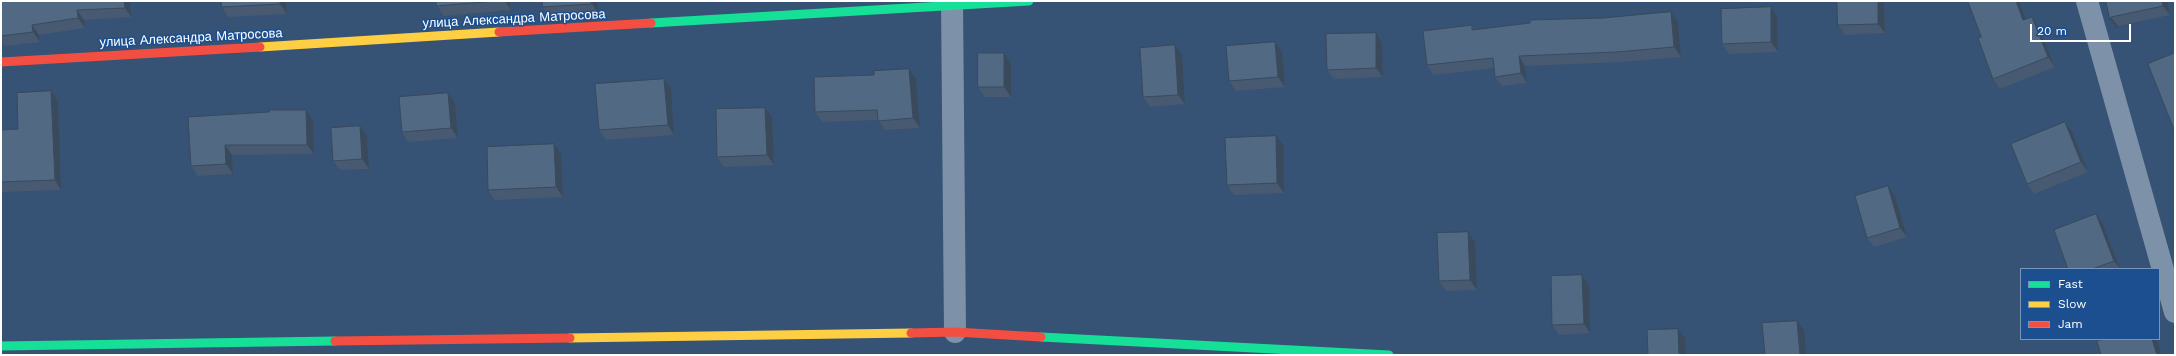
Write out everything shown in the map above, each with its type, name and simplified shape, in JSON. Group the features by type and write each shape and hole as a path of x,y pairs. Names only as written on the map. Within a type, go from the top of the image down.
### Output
{"street":[{"name":"улица Александра Матросова","path":"1,62 952,4 1028,1"},
{"path":"2087,1 2175,312"},
{"path":"952,4 955,332"},
{"path":"1,346 955,332 1389,355"}],"building":[{"path":"1,1 124,1 125,8 77,10 78,18 32,25 33,32 1,36"},
{"path":"221,1 280,1 280,4 222,7"},
{"path":"436,1 497,1 437,6"},
{"path":"542,1 591,1 592,4 543,7"},
{"path":"1837,1 1878,1 1878,24 1838,25"},
{"path":"1968,1 2016,1 2023,20 2032,17 2048,57 1993,79 1978,38 1981,37"},
{"path":"2106,1 2162,1 2163,6 2111,17 2110,19"},
{"path":"1771,7 1771,42 1722,44 1721,9"},
{"path":"1671,12 1674,47 1616,52 1519,56 1521,73 1495,77 1493,58 1427,65 1423,31 1472,25 1472,30 1530,23 1530,20 1603,18"},
{"path":"1376,33 1376,68 1327,70 1326,34"},
{"path":"1275,42 1278,77 1229,81 1226,46"},
{"path":"1175,45 1178,95 1143,97 1140,48"},
{"path":"978,53 1004,53 1004,87 978,87"},
{"path":"2175,53 2175,132 2148,64"},
{"path":"909,69 913,118 878,121 877,110 815,112 814,77 874,75 874,71"},
{"path":"664,79 668,125 599,130 595,84"},
{"path":"51,91 55,180 1,182 1,130 18,129 17,93"},
{"path":"448,93 451,128 402,132 399,97"},
{"path":"765,108 767,155 717,157 716,109"},
{"path":"269,110 306,110 307,145 225,145 226,164 191,166 188,117 269,112"},
{"path":"2065,122 2081,162 2027,184 2011,144"},
{"path":"360,126 362,159 333,161 331,128"},
{"path":"1276,136 1277,183 1227,185 1225,138"},
{"path":"554,144 556,187 488,190 487,147"},
{"path":"1888,186 1900,228 1867,238 1855,196"},
{"path":"2096,214 2114,261 2095,268 2068,268 2054,230"},
{"path":"1468,232 1470,280 1439,281 1437,233"},
{"path":"1582,275 1584,324 1552,325 1551,276"},
{"path":"1797,321 1800,355 1765,355 1762,323"},
{"path":"1678,329 1679,355 1648,355 1647,330"},
{"path":"2152,340 2157,355 2101,355 2097,341"}],"traffic: fast":[{"path":"651,23 1029,1"},
{"path":"1041,337 1389,355"},
{"path":"1,346 335,341"}],"traffic: slow":[{"path":"260,47 499,32"},
{"path":"570,338 911,333"}],"traffic: jam":[{"path":"499,32 651,23"},
{"path":"1,62 260,47"},
{"path":"911,333 955,332 1041,337"},
{"path":"335,341 570,338"}]}
